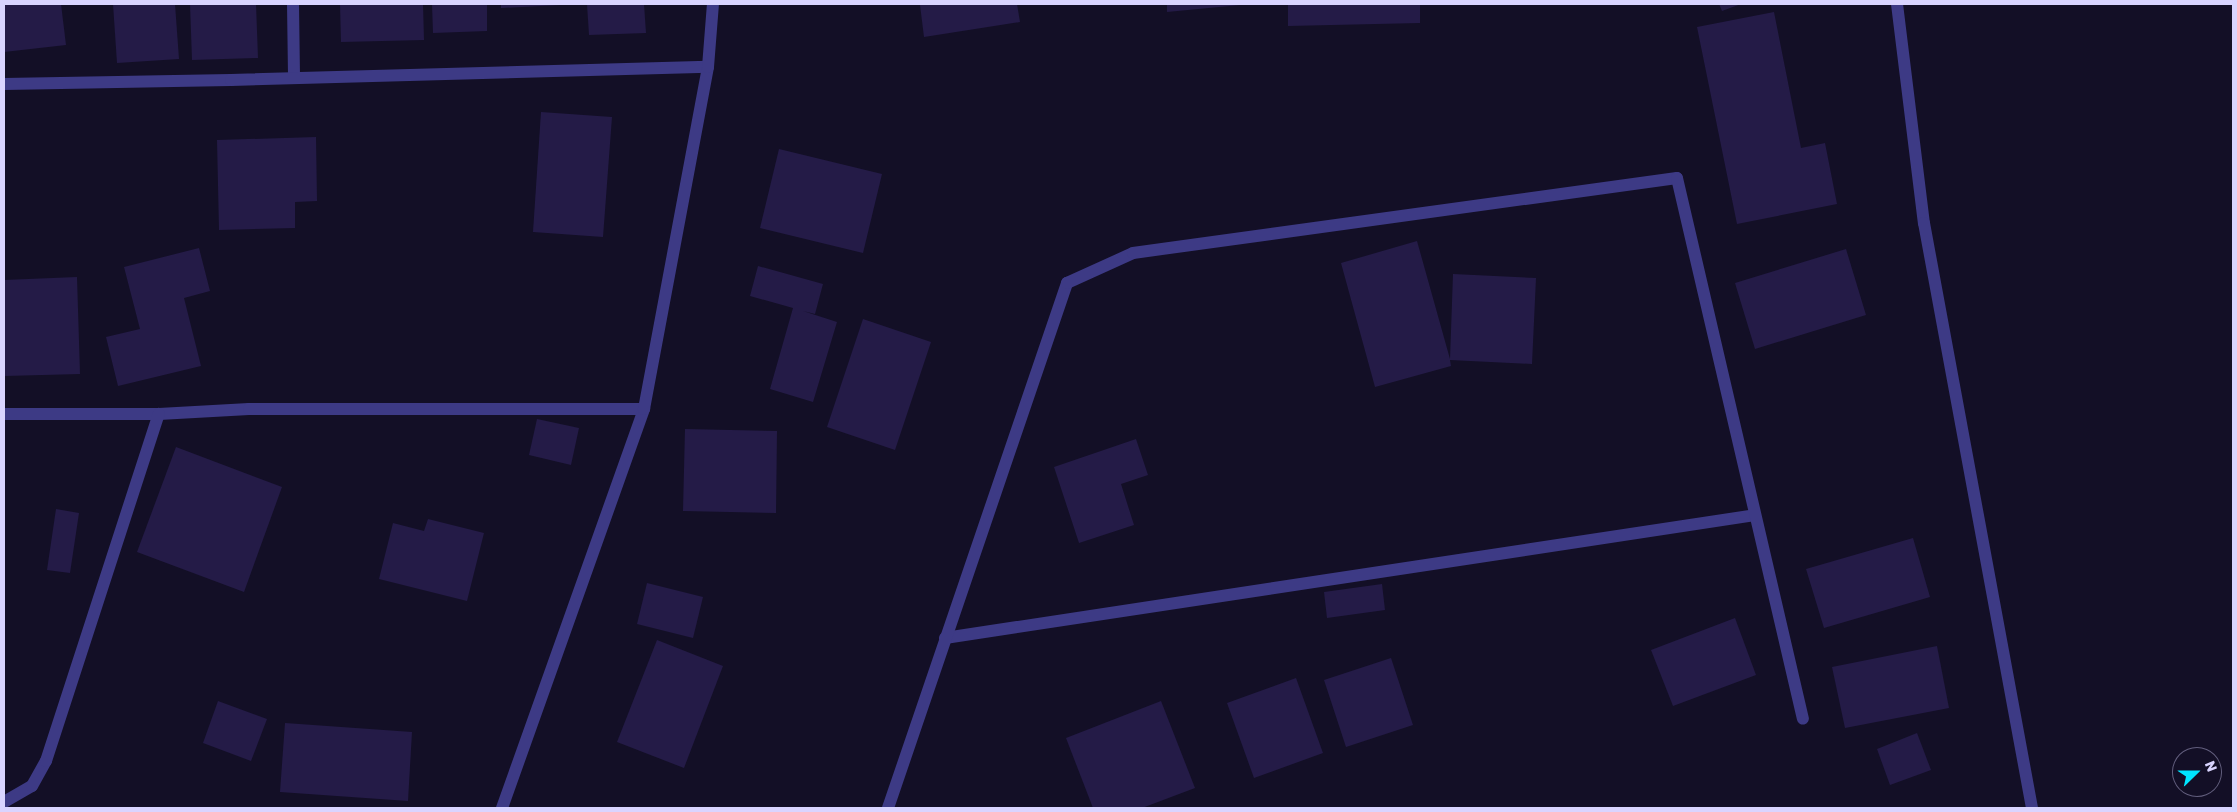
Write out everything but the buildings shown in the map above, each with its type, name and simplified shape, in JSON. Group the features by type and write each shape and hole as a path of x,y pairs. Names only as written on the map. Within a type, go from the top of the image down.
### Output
{"street":[{"path":"293,4 294,78"},
{"path":"502,808 644,409 708,67 713,4"},
{"path":"1897,4 1924,223 2032,808"},
{"path":"4,84 708,67"},
{"path":"888,808 1066,283 1134,253 1677,178 1803,719"},
{"path":"4,414 159,414 249,409 644,409"},
{"path":"4,802 32,786 46,761 159,414"},
{"path":"945,638 1755,515"}]}
